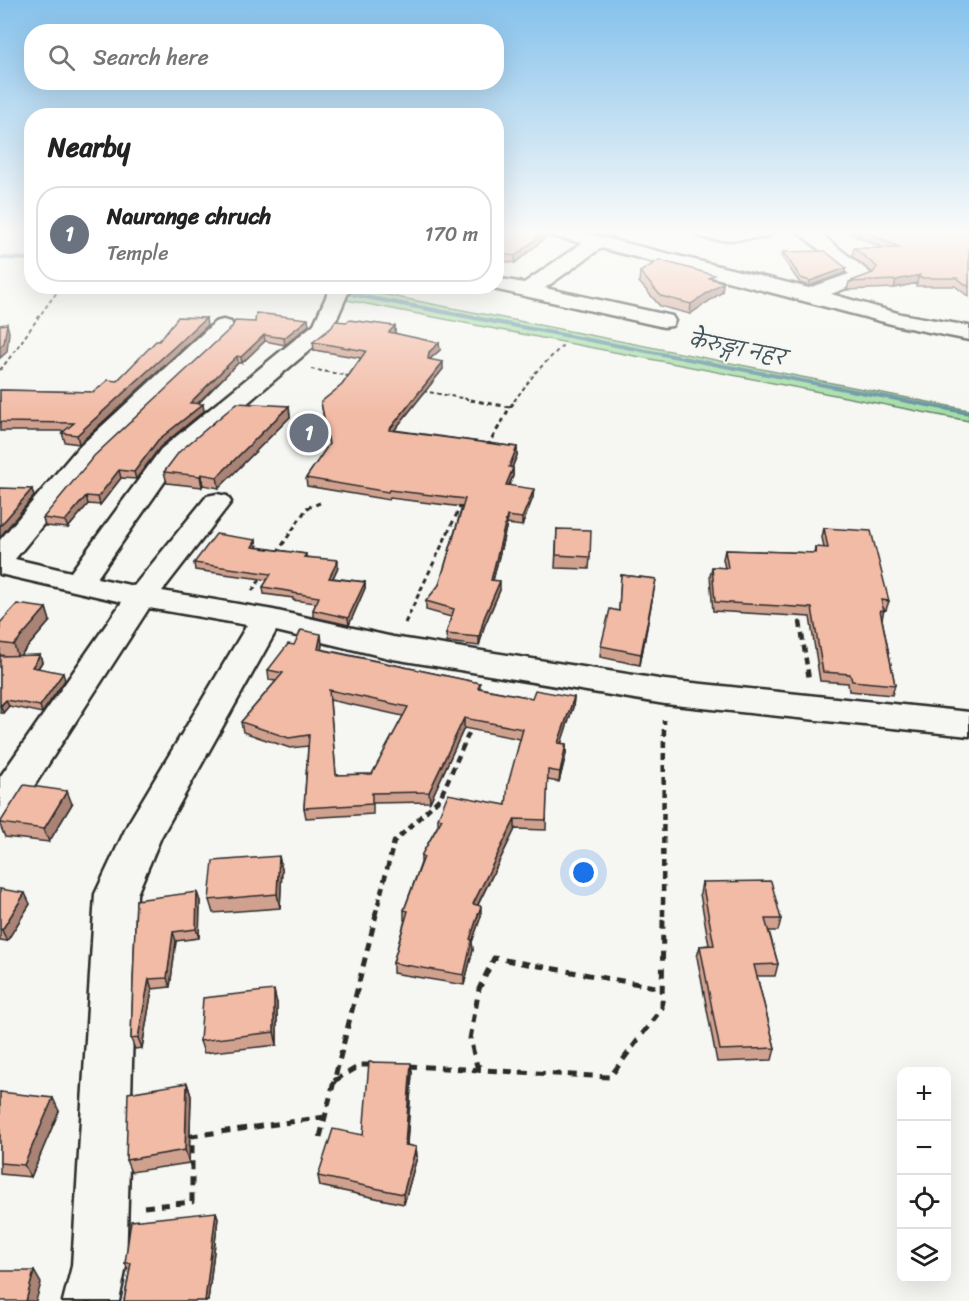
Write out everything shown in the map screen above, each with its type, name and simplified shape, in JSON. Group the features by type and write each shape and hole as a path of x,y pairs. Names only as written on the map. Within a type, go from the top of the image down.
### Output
{"street":[{"path":"540,293 664,321"},
{"path":"801,293 899,320 969,333"},
{"path":"810,295 816,293"},
{"path":"78,583 170,456 187,439 323,327 337,294"},
{"path":"0,559 85,456 223,327"},
{"path":"0,807 141,597 217,502"},
{"path":"0,565 141,597 252,616 393,648 665,692 969,724"},
{"path":"91,1301 99,1266 116,894 142,835 252,616"}],"path":[{"path":"0,370 30,334 40,313 55,294"},
{"path":"485,453 510,407 536,372 564,344"},
{"path":"278,363 359,378"},
{"path":"417,390 510,407"},
{"path":"393,648 465,496"},
{"path":"276,555 307,508 320,503"},
{"path":"252,616 265,571"},
{"path":"796,603 800,637 814,706"},
{"path":"402,1066 482,1068 562,1073 590,1078 610,1077 662,1008 665,692"},
{"path":"320,1137 394,842 440,798 476,717"},
{"path":"482,1068 477,1066 470,1039 479,989 494,958 661,988"},
{"path":"334,1081 361,1065 381,1066"},
{"path":"101,1212 192,1202 192,1136 325,1117"}],"green space":[{"path":"343,294 381,294 969,410 969,421 341,299"}],"building":[{"path":"658,293 707,293 691,304 661,296"},
{"path":"256,313 308,319 284,338 264,335 241,357 237,356 190,403 203,404 158,440 134,472 119,470 98,497 86,496 65,521 43,518 94,456 232,327 235,321 255,322"},
{"path":"178,317 206,318 77,435 62,433 74,423 0,422 0,390 94,392 108,380 117,381 156,341 159,341"},
{"path":"349,320 395,326 389,332 439,343 429,352 428,359 443,362 389,430 517,447 509,467 513,468 506,485 534,489 522,518 507,516 491,580 500,581 484,618 479,637 446,634 454,609 426,601 439,585 465,499 389,490 388,492 306,478 329,444 321,402 342,385 366,351 313,342 332,327 335,321 347,322"},
{"path":"7,324 4,343 0,347 0,325"},
{"path":"237,403 289,406 217,477 164,472 179,452"},
{"path":"0,488 32,489 0,526"},
{"path":"824,528 871,531 889,601 881,600 884,611 880,610 895,685 852,681 850,674 823,672 812,608 715,602 712,567 728,568 725,550 816,553 815,547 828,548"},
{"path":"557,529 591,530 590,557 556,555"},
{"path":"216,534 256,540 252,547 306,554 304,557 338,560 329,578 365,582 348,618 313,610 319,597 263,587 271,574 194,563"},
{"path":"621,575 656,579 641,654 601,646 610,609 619,611"},
{"path":"17,604 46,608 14,645 0,643 0,623"},
{"path":"301,630 321,634 318,649 480,683 478,688 532,698 535,690 574,697 558,743 566,744 560,772 548,770 546,820 515,819 473,904 481,906 470,939 472,940 464,975 393,963 408,911 404,910 424,857 421,856 442,819 438,818 448,794 506,805 508,784 523,729 464,718 429,792 372,793 372,804 304,808 309,735 289,738 241,722 283,673 268,670 288,644 294,645","holes":["329,690 408,707 372,774 336,775"]},
{"path":"40,655 32,667 63,673 40,706 6,700 0,706 0,656"},
{"path":"24,785 67,791 44,829 0,823"},
{"path":"279,856 277,894 209,900 213,861"},
{"path":"771,881 781,919 765,919 778,964 754,965 775,1048 720,1050 700,946 714,945 702,882"},
{"path":"0,889 25,893 2,930 0,929"},
{"path":"197,892 196,929 173,932 167,978 149,979 138,1038 131,1039 136,900"},
{"path":"274,990 274,1032 200,1041 203,998"},
{"path":"369,1062 411,1063 405,1145 416,1147 403,1194 318,1176 333,1129 363,1135"},
{"path":"187,1083 185,1150 126,1160 128,1093"},
{"path":"0,1092 53,1098 24,1165 0,1163"},
{"path":"216,1212 205,1301 124,1301 131,1263 125,1263 131,1221"},
{"path":"0,1271 34,1271 26,1301 0,1301"}],"waterway":[{"name":"केेरुङ्गा नहर","path":"351,294 969,413"}],"place":[{"name":"Naurange chruch","path":"309,433"}]}
